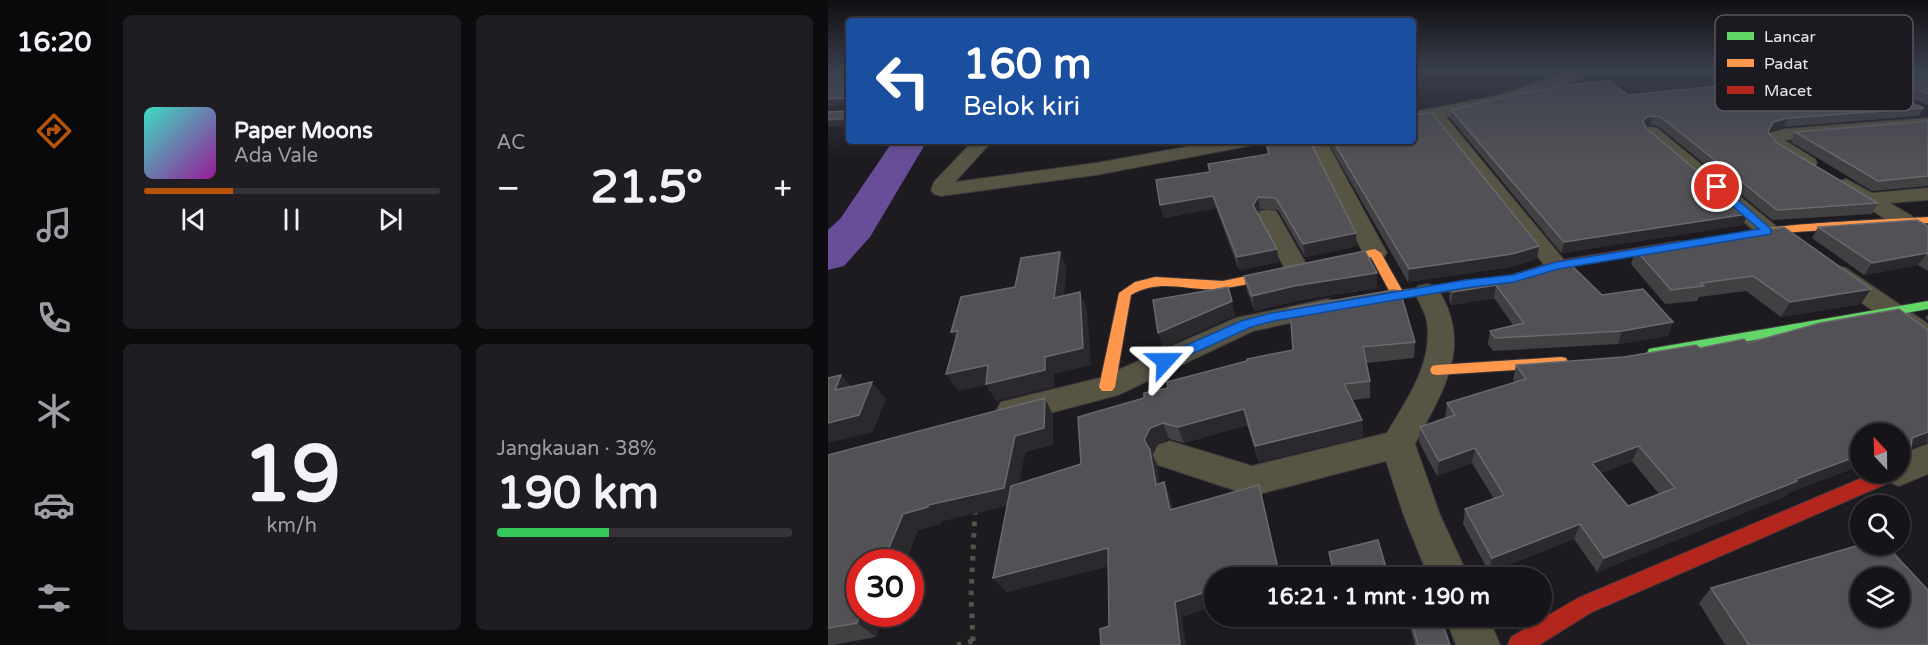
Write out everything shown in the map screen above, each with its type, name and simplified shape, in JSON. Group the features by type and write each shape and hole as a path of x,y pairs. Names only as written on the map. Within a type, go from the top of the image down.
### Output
{"street":[{"path":"1416,117 1488,100"},
{"path":"1904,221 1780,147 1775,140 1776,137 1784,134 1834,129 1926,113"},
{"path":"1435,114 1556,265"},
{"path":"1651,132 1774,231 1813,254 1928,337"},
{"path":"981,144 948,178 941,190 1096,169 1232,144"},
{"path":"1319,144 1376,253 1412,294 1440,321 1442,346 1437,370 1398,444 1422,516 1444,567"},
{"path":"1869,200 1928,194"},
{"path":"1268,216 1297,268"},
{"path":"1726,237 1774,231 1928,220"},
{"path":"981,419 1107,387 1246,324 1296,312 1514,278 1556,265 1695,242"},
{"path":"1107,387 1125,293 1131,288 1155,281 1223,285 1376,253"},
{"path":"1641,355 1928,305"},
{"path":"1437,370 1573,361"},
{"path":"1170,455 1252,481 1398,444"},
{"path":"1910,466 1928,458"},
{"path":"1519,645 1585,605 1871,483"},
{"path":"1471,627 1478,645"}],"path":[{"path":"957,645 973,643 971,596 976,500"}],"building":[{"path":"1492,100 1715,100 1715,111 1883,111 1788,118 1773,122 1768,132 1777,143 1878,203 1777,210 1661,117 1653,116 1643,121 1646,128 1748,214 1564,242 1451,110"},
{"path":"1913,103 1924,108 1913,109"},
{"path":"846,111 846,118 828,120 828,112"},
{"path":"1432,113 1539,246 1512,254 1409,269 1335,144 1416,144 1416,115"},
{"path":"1928,121 1928,176 1878,181 1795,132"},
{"path":"1267,144 1312,144 1356,233 1303,244 1276,198 1258,197 1253,205 1277,249 1237,257 1213,196 1160,205 1156,180 1210,172 1208,164 1269,154"},
{"path":"1917,220 1928,226 1928,254 1872,263 1818,227"},
{"path":"1784,227 1871,289 1790,302 1753,276 1701,283 1704,286 1671,290 1636,250"},
{"path":"1365,251 1377,273 1294,286 1252,296 1244,276"},
{"path":"1060,252 1054,298 1080,292 1083,348 1045,357 1045,370 986,384 988,365 946,374 958,331 951,332 961,297 1015,287 1021,258"},
{"path":"1568,262 1602,295 1643,289 1673,322 1622,331 1495,338 1490,331 1524,323 1496,285 1453,292 1450,287 1517,276"},
{"path":"1228,287 1232,301 1158,333 1153,300"},
{"path":"1393,290 1400,291 1415,342 1363,347 1370,381 1344,384 1362,420 1255,446 1244,409 1178,427 1163,423 1150,428 1144,440 1150,450 1156,485 1164,482 1170,510 1259,485 1278,567 1204,567 1204,593 1175,602 1180,645 1101,645 1100,629 1109,626 1108,548 993,578 1011,486 1081,464 1078,417 1144,398 1144,393 1168,388 1167,382 1247,361 1247,359 1293,350 1290,308"},
{"path":"1899,309 1928,330 1928,432 1912,438 1910,448 1910,423 1850,423 1850,459 1604,558 1580,524 1492,558 1465,509 1504,495 1475,448 1439,461 1420,427 1455,415 1447,403 1526,379 1516,365 1624,357 1696,345 1700,348 1744,339 1748,343 1820,323","holes":["1639,446 1675,488 1628,506 1592,463"]},
{"path":"841,375 835,390 872,382 859,415 828,423 828,378"},
{"path":"1045,398 1044,428 1015,436 1004,488 928,505 928,507 903,514 888,549 846,549 846,625 828,628 828,455"},
{"path":"1378,540 1386,567 1332,567 1329,552"},
{"path":"1850,548 1850,555 1895,555 1906,567 1850,567 1850,627 1910,627 1910,571 1928,590 1928,645 1749,645 1711,588"},
{"path":"1413,627 1444,627 1450,645 1418,645"}],"waterway":[{"path":"828,256 855,228 908,144"}],"traffic: fast":[{"path":"1654,353 1928,305"}],"traffic: slow":[{"path":"1743,235 1781,230 1928,220"},
{"path":"1107,387 1125,293 1139,285 1155,281 1223,285 1375,253 1398,295 1417,292"},
{"path":"1437,370 1561,362"}],"traffic: jam":[{"path":"1417,292 1514,278 1556,265 1680,244"},
{"path":"1519,645 1585,605 1870,483"}],"route":[{"path":"1165,361 1246,324 1272,317 1465,284 1514,278 1556,265 1767,231 1717,187"}]}
